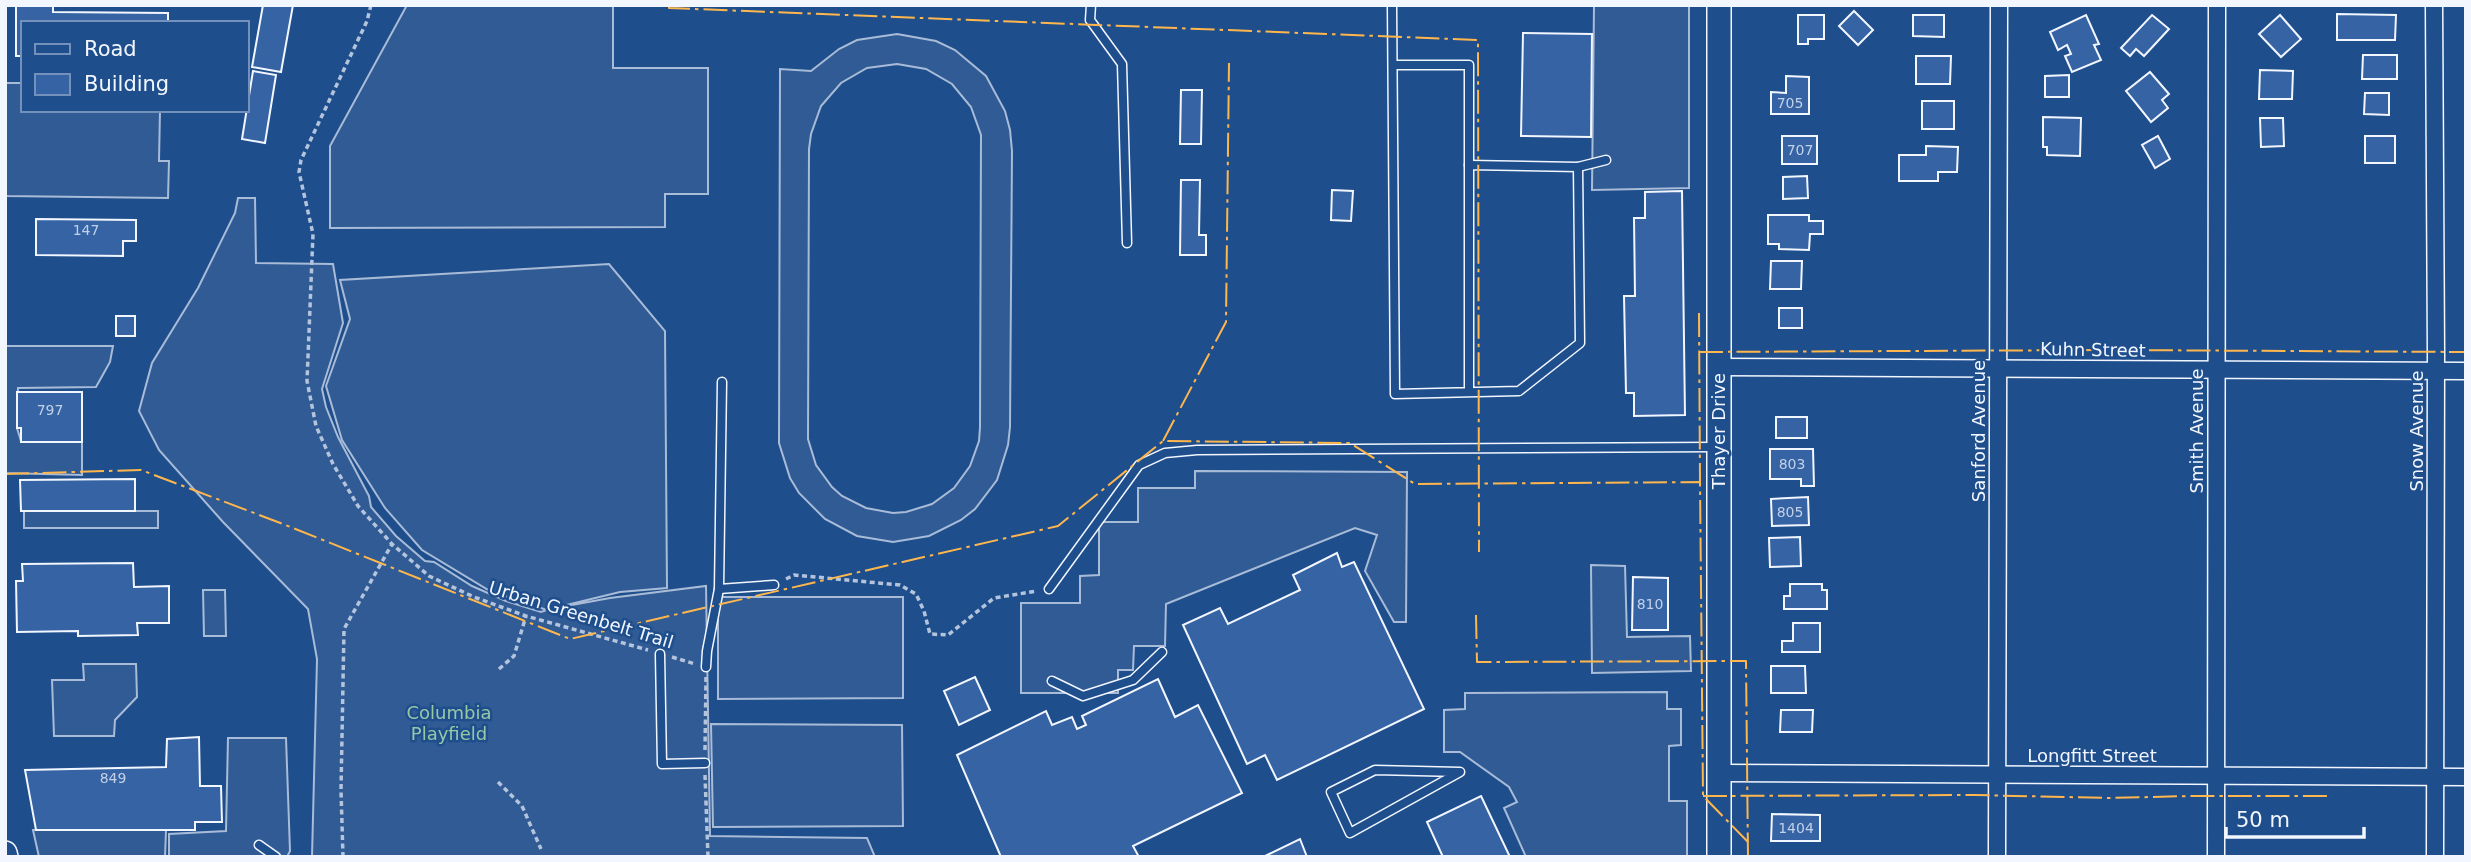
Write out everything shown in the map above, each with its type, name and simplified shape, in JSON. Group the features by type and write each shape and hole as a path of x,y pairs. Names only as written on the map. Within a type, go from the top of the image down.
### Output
{"street":[{"name":"Thayer Drive","path":"1719,5 1720,857"},
{"name":"Sanford Avenue","path":"1997,857 1999,5"},
{"name":"Smith Avenue","path":"2216,857 2217,5"},
{"name":"Snow Avenue","path":"2434,5 2435,857"},
{"name":"Kuhn Street","path":"1719,367 2466,371"},
{"name":"Longfitt Street","path":"1719,773 2466,777"}],"lane":[{"path":"1091,5 1090,20 1122,64 1127,243"},
{"path":"1392,5 1395,394 1519,391 1580,343 1578,167"},
{"path":"1393,65 1469,65 1469,392"},
{"path":"1469,165 1578,167 1606,160"},
{"path":"706,667 719,589 722,382"},
{"path":"1049,589 1139,465 1165,453 1197,450 1719,447"},
{"path":"719,589 774,585"},
{"path":"1052,681 1083,696 1133,680 1161,652"},
{"path":"660,654 662,764 705,763"},
{"path":"1375,770 1460,772 1350,833 1331,792 1375,770"},
{"path":"259,845 276,857"}],"path":[{"name":"Urban Greenbelt Trail","path":"371,5 367,20 301,160 299,172 313,234 307,381 316,426 333,464 358,506 392,544 429,576 474,597 526,616 706,667"},
{"path":"343,857 341,790 344,629 392,544"},
{"path":"774,585 794,575 900,585 916,594 930,634 948,635 995,597 1049,589"},
{"path":"499,669 514,656 526,616"},
{"path":"706,667 705,763 709,857"},
{"path":"498,782 522,806 541,849"}],"shaded area":[{"path":"407,5 613,5 613,68 708,68 708,194 665,194 665,227 330,228 330,146"},
{"path":"1594,5 1689,6 1689,188 1592,190"},
{"path":"897,34 936,41 955,50 986,76 1005,111 1012,151 1008,445 997,480 975,509 961,520 929,536 893,542 857,536 825,519 799,493 790,478 779,443 780,69 811,71 839,49 857,40","holes":["897,64 926,69 952,84 971,107 981,135 979,441 970,466 954,488 932,504 893,513 866,508 842,496 816,465 808,439 809,149 811,134 821,106 841,83 867,68"]},
{"path":"5,83 21,83 21,112 160,112 159,161 169,161 168,198 5,196"},
{"name":"Columbia Playfield","path":"238,198 255,198 256,263 333,264 343,323 322,389 338,437 369,496 371,507 396,536 425,561 434,562 472,586 506,601 541,612 547,610 490,591 422,550 385,508 342,440 326,386 350,319 340,280 609,264 665,331 667,588 620,592 550,609 610,598 706,586 710,836 867,838 875,857 312,857 317,659 308,609 223,522 159,450 139,411 152,363 198,288 235,213"},
{"path":"5,346 113,346 110,362 96,387 18,388 17,428 21,441 82,442 82,475 5,473"},
{"path":"1195,471 1407,472 1406,622 1394,622 1365,571 1377,535 1355,528 1166,604 1165,646 1134,646 1133,670 1118,670 1118,693 1021,693 1021,603 1080,603 1080,576 1099,575 1099,522 1138,522 1138,488 1195,488"},
{"path":"24,511 158,511 158,528 24,528"},
{"path":"1591,565 1625,566 1627,637 1690,636 1691,671 1592,673"},
{"path":"203,590 225,590 226,636 204,636"},
{"path":"718,597 903,597 903,698 718,699"},
{"path":"83,664 136,664 137,697 115,720 114,736 54,736 52,680 84,680"},
{"path":"1667,692 1667,709 1681,709 1681,745 1669,746 1669,801 1687,801 1687,857 1526,857 1504,808 1517,802 1509,787 1460,752 1444,752 1444,710 1465,709 1465,693"},
{"path":"711,724 902,725 903,826 713,827"},
{"path":"228,738 286,738 290,851 287,857 169,857 169,834 226,831"},
{"path":"33,830 166,830 165,857 39,857"}],"building":[{"path":"16,5 53,5 53,12 168,13 168,21 21,21 21,56 16,56"},
{"path":"263,5 293,5 281,72 252,67"},
{"path":"1854,11 1873,30 1858,45 1839,26"},
{"path":"2337,14 2396,15 2395,40 2337,40"},
{"path":"1798,15 1824,15 1824,39 1808,39 1808,44 1798,44"},
{"path":"1913,15 1944,15 1944,37 1913,36"},
{"path":"2086,15 2099,44 2094,45 2101,60 2072,72 2065,56 2071,54 2067,45 2058,50 2050,32"},
{"path":"2152,15 2169,29 2144,56 2136,49 2130,56 2121,48"},
{"path":"2280,15 2301,39 2281,57 2259,34"},
{"path":"1523,33 1592,34 1591,137 1521,136"},
{"path":"2363,55 2397,55 2397,79 2362,79"},
{"path":"1916,56 1951,56 1950,84 1916,84"},
{"path":"2260,70 2293,71 2292,99 2259,99"},
{"path":"253,71 276,75 265,143 242,139"},
{"path":"2150,72 2169,94 2162,100 2168,108 2151,122 2126,91"},
{"path":"2069,75 2069,97 2045,97 2045,76"},
{"path":"1786,76 1809,77 1809,114 1771,114 1771,92 1786,93"},
{"path":"1181,90 1202,90 1201,144 1180,144"},
{"path":"2365,93 2389,93 2389,115 2364,114"},
{"path":"1922,101 1954,101 1954,129 1922,129"},
{"path":"2043,117 2081,118 2080,156 2047,155 2047,147 2043,147"},
{"path":"2260,118 2283,118 2284,146 2261,147"},
{"path":"1782,136 1817,136 1817,164 1782,164"},
{"path":"2158,136 2170,159 2155,168 2142,145"},
{"path":"2365,136 2395,136 2395,163 2365,163"},
{"path":"1926,146 1958,147 1957,172 1938,172 1938,181 1899,181 1899,155 1926,155"},
{"path":"1807,176 1808,198 1783,199 1783,177"},
{"path":"1181,180 1200,180 1199,235 1206,235 1206,255 1180,255"},
{"path":"1332,190 1353,191 1351,221 1331,220"},
{"path":"1682,191 1685,415 1634,416 1634,393 1626,393 1624,296 1635,296 1634,218 1645,218 1645,192"},
{"path":"1768,215 1809,215 1809,221 1823,221 1823,234 1810,234 1809,250 1779,249 1779,244 1768,244"},
{"path":"36,219 136,220 136,241 123,241 123,256 36,255"},
{"path":"1771,261 1802,261 1801,289 1770,289"},
{"path":"1779,308 1802,308 1802,328 1779,328"},
{"path":"116,316 135,316 135,336 116,336"},
{"path":"17,392 82,392 82,442 21,442 21,428 17,428"},
{"path":"1776,417 1807,417 1807,438 1776,438"},
{"path":"1770,449 1813,449 1814,486 1801,486 1801,479 1770,479"},
{"path":"135,479 135,511 21,511 20,480"},
{"path":"1808,497 1809,525 1772,526 1771,499"},
{"path":"1800,537 1801,566 1770,567 1769,538"},
{"path":"1337,553 1342,567 1354,562 1424,709 1277,780 1265,755 1247,764 1183,625 1220,608 1228,624 1300,590 1293,575"},
{"path":"133,563 134,587 169,586 169,623 137,623 138,635 78,636 78,631 17,632 16,581 23,581 22,564"},
{"path":"1633,577 1668,578 1668,630 1632,630"},
{"path":"1790,584 1822,584 1822,590 1827,590 1827,609 1784,609 1784,596 1790,596"},
{"path":"1793,623 1820,623 1820,652 1782,652 1782,641 1793,641"},
{"path":"1771,666 1805,666 1806,693 1771,693"},
{"path":"975,677 990,710 959,725 944,691"},
{"path":"1158,679 1175,717 1198,705 1242,793 1133,846 1139,857 1001,857 957,755 1046,711 1052,725 1072,717 1077,729 1086,725 1082,716"},
{"path":"1781,710 1813,710 1812,732 1780,732"},
{"path":"199,737 200,786 221,786 222,822 195,822 195,830 36,830 25,770 166,767 167,739"},
{"path":"1481,796 1510,857 1443,857 1427,822"},
{"path":"1772,814 1820,815 1820,841 1771,841"},
{"path":"1300,839 1307,857 1263,857"}],"power":[{"path":"669,5 669,8 1478,40 1479,552"},
{"path":"1163,441 1226,322 1229,63"},
{"path":"1699,313 1700,482"},
{"path":"1699,352 2466,352"},
{"path":"5,474 141,470 570,639 1058,526 1163,441 1350,443 1415,484 1700,482 1703,796 1748,842"},
{"path":"1476,615 1477,662 1746,661 1748,857"},
{"path":"1703,796 2332,796"}]}
